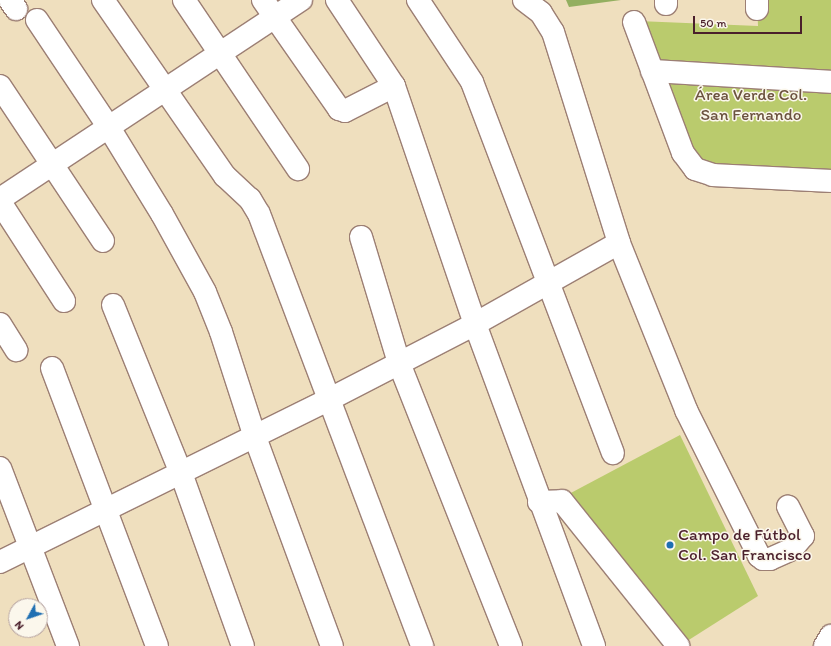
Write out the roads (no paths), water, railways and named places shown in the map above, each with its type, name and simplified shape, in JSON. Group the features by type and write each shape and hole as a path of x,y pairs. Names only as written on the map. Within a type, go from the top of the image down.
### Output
{"street":[{"path":"103,0 225,176 250,200 259,214 422,646"},
{"path":"184,0 298,169"},
{"path":"64,301 0,201 108,126 221,54 269,9 301,0"},
{"path":"337,0 394,86 475,324 539,502 594,646"},
{"path":"418,0 472,82 613,453"},
{"path":"524,0 541,13 553,32 619,243 686,410 759,556 763,559 770,559 792,549 803,536 788,508"},
{"path":"269,9 339,109 345,111 394,86"},
{"path":"37,20 108,126 169,226 205,292 221,332 255,437 332,646"},
{"path":"634,22 682,153 695,169 713,175 831,181"},
{"path":"652,71 831,82"},
{"path":"0,86 53,164 103,242"},
{"path":"361,237 399,363 511,646"},
{"path":"0,562 328,400 475,324 619,243"},
{"path":"113,305 181,473 243,646"},
{"path":"0,324 16,350"},
{"path":"52,368 107,508 157,646"},
{"path":"0,468 68,646"},
{"path":"539,502 562,502 678,646"},
{"path":"825,646 831,636"}],"place":[{"name":"Campo de Fútbol Col. San Francisco","path":"670,545"}],"park label":[{"name":"Área Verde Col. San Fernando","path":"751,105"}]}
